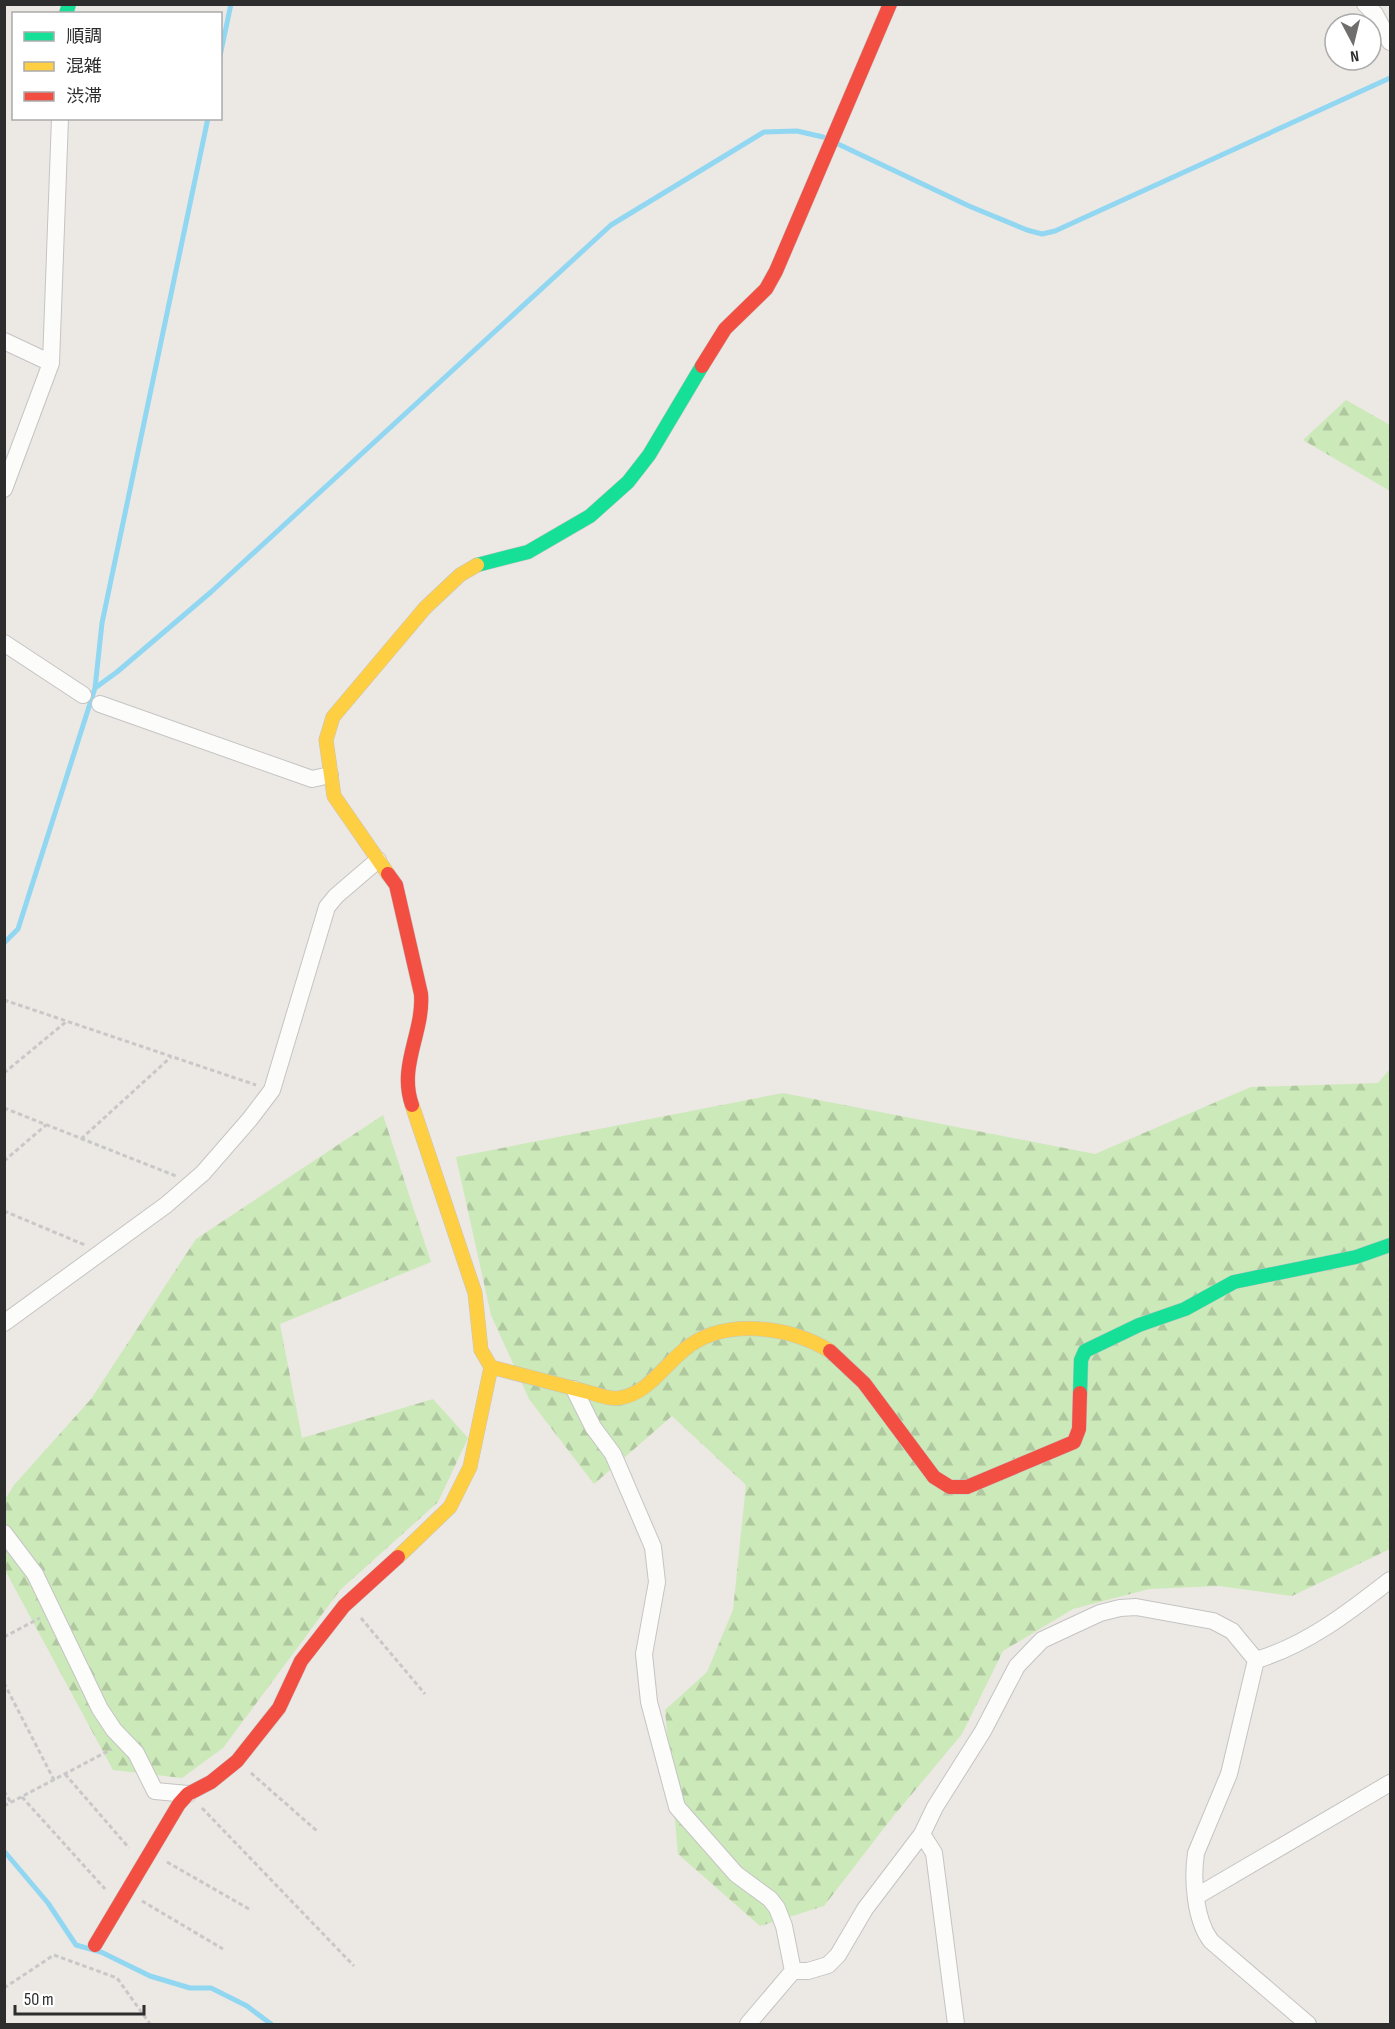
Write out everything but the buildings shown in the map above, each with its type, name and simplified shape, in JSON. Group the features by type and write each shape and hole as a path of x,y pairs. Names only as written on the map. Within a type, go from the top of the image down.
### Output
{"street":[{"path":"95,1945 146,1857 188,1794 211,1782 237,1761 279,1708 302,1661 348,1602 430,1529 450,1507 470,1467 491,1367 481,1350 475,1293 409,1098 407,1066 422,1008 421,994 396,885 334,796 326,740 333,717 425,608 460,575 477,565 528,552 590,516 628,482 649,455 725,328 766,289 776,271 890,4"},
{"path":"1365,4 1375,14 1390,42"},
{"path":"4,489 51,363 60,120"},
{"path":"4,341 51,363"},
{"path":"4,643 83,695"},
{"path":"100,704 312,779 330,775"},
{"path":"4,1323 166,1204 204,1173 272,1090 327,907 336,896 378,860"},
{"path":"491,1367 616,1399 627,1398 656,1379 691,1344 719,1333 759,1329 791,1333 820,1345 843,1360 863,1379 924,1466 944,1485 954,1489 967,1487 1074,1442 1079,1429 1081,1360 1085,1351 1139,1326 1185,1309 1233,1282 1356,1257 1390,1245"},
{"path":"574,1389 593,1427 613,1454 653,1547 657,1582 644,1654 650,1702 677,1807 736,1874 770,1899 777,1908 784,1926 794,1971"},
{"path":"4,1533 35,1574 100,1709 136,1753 155,1791 188,1794"},
{"path":"1256,1660 1275,1655 1316,1634 1390,1580"},
{"path":"748,2025 794,1971 808,1971 828,1965 838,1955 866,1909 922,1834 935,1807 983,1731 1017,1666 1042,1640 1061,1629 1120,1608 1199,1617 1232,1631 1256,1660"},
{"path":"1256,1660 1229,1774 1196,1853 1194,1867 1201,1928 1211,1941 1308,2025"},
{"path":"1197,1896 1390,1783"},
{"path":"922,1834 934,1852 956,2025"}],"path":[{"path":"4,1000 272,1090"},
{"path":"4,1073 67,1021"},
{"path":"81,1139 171,1056"},
{"path":"4,1108 192,1182"},
{"path":"4,1161 46,1125"},
{"path":"4,1211 101,1251"},
{"path":"348,1602 425,1695"},
{"path":"4,1637 52,1611"},
{"path":"4,1683 54,1780"},
{"path":"4,1806 126,1742"},
{"path":"237,1761 317,1831"},
{"path":"65,1774 146,1857 249,1909"},
{"path":"4,1791 11,1803"},
{"path":"188,1794 354,1966"},
{"path":"22,1797 122,1898 223,1949"},
{"path":"4,1988 54,1955 117,1978 150,2025"}],"green space":[{"path":"1346,400 1390,425 1390,491 1303,440"},
{"path":"1390,1069 1390,1549 1292,1596 1219,1586 1149,1589 1073,1609 1003,1651 962,1734 891,1819 824,1906 760,1926 678,1854 665,1710 707,1672 733,1610 746,1485 672,1416 594,1484 529,1399 491,1315 456,1157 783,1093 1095,1154 1251,1087 1378,1083"},
{"path":"383,1115 431,1262 280,1324 302,1438 433,1399 468,1438 438,1502 340,1590 223,1748 182,1778 113,1770 5,1570 4,1501 14,1485 91,1399 196,1239"}],"waterway":[{"path":"222,47 231,4"},
{"path":"838,144 969,206 1042,234 1055,231 1390,78"},
{"path":"4,943 18,929 95,688 102,623 208,120"},
{"path":"95,688 211,592 611,225 764,132 797,131 823,137"},
{"path":"4,1851 48,1903 76,1945 101,1952 150,1976 190,1988 211,1988 247,2006 271,2024"}],"traffic: fast":[{"path":"67,12 69,4"},
{"path":"477,565 528,552 590,516 628,482 649,455 702,366"},
{"path":"1080,1393 1081,1360 1085,1351 1139,1325 1185,1309 1234,1282 1356,1257 1390,1245"}],"traffic: slow":[{"path":"388,874 334,796 326,740 333,717 425,608 460,575 477,565"},
{"path":"398,1557 450,1507 470,1467 491,1367 481,1350 475,1293 412,1105"},
{"path":"491,1367 606,1397 619,1398 646,1386 684,1350 718,1333 737,1329 776,1331 814,1342 830,1351"}],"traffic: jam":[{"path":"702,366 725,329 766,289 776,271 890,4"},
{"path":"388,874 396,885 421,994 419,1022 409,1063 408,1091 412,1105"},
{"path":"830,1351 864,1383 934,1477 950,1487 967,1487 1074,1442 1079,1429 1080,1393"},
{"path":"95,1945 179,1804 188,1794 211,1782 237,1761 279,1708 301,1661 344,1606 398,1557"}]}
